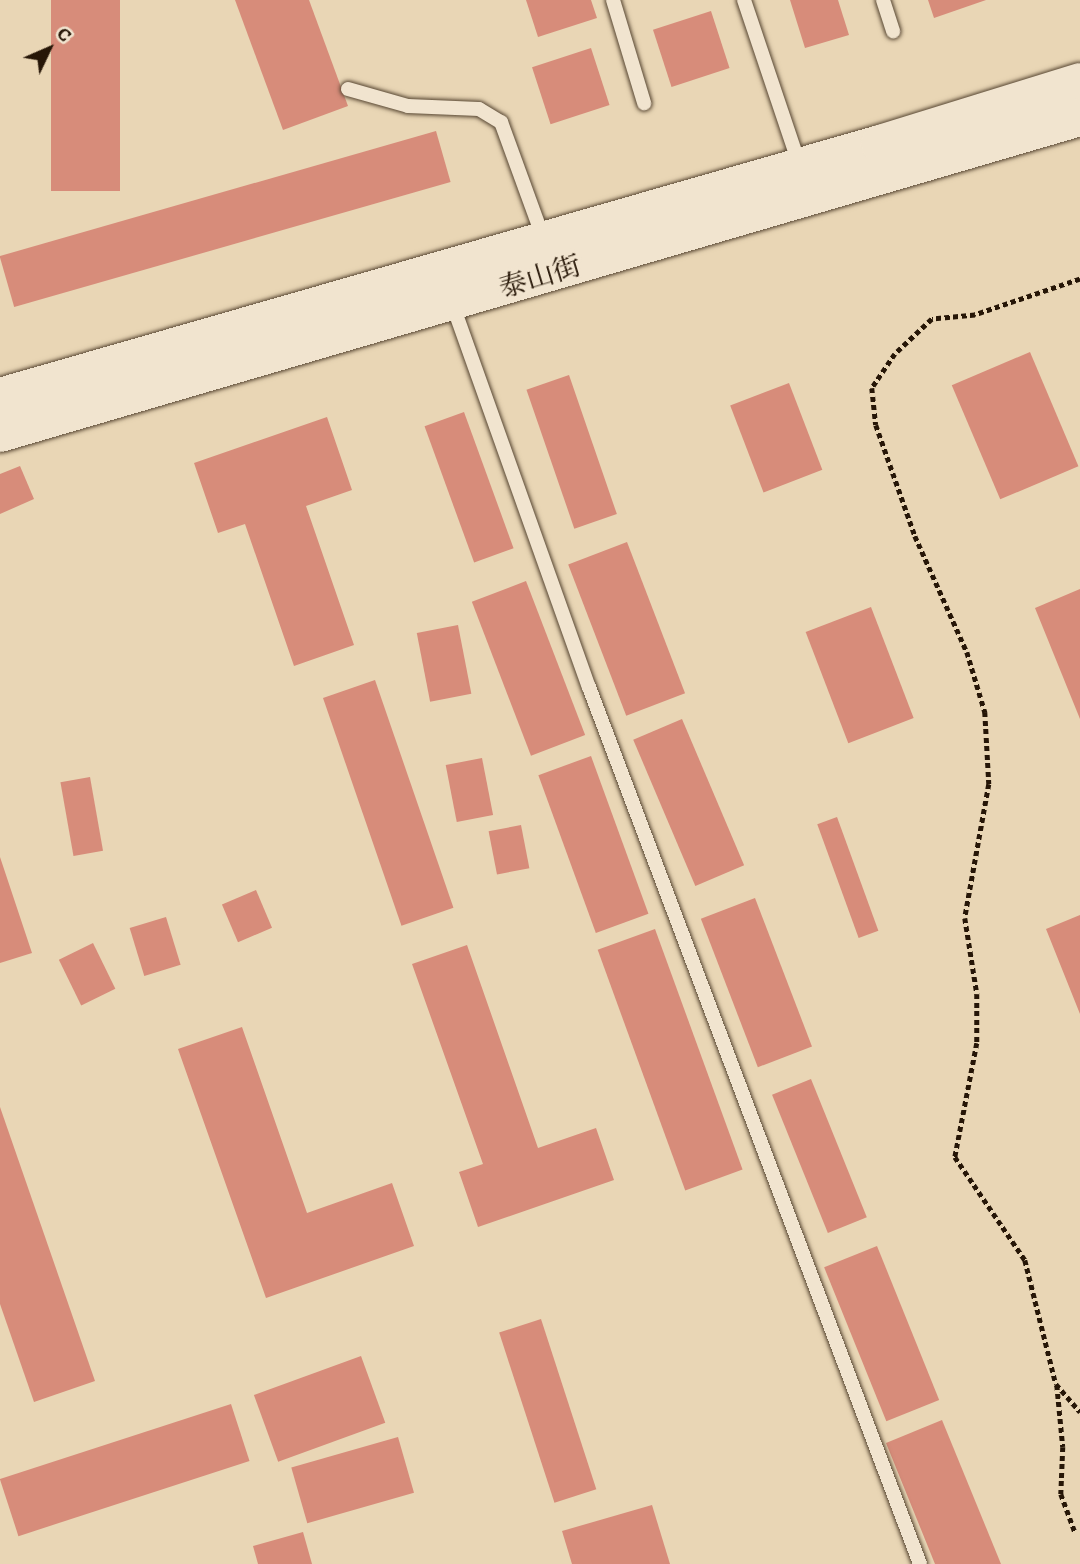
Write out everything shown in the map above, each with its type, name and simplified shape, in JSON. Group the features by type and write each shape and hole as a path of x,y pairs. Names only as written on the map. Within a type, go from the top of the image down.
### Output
{"main road":[{"name":"泰山街","path":"0,397 800,167 1080,82"},
{"name":"泰山街","path":"0,433 452,303 1080,117"}],"lane":[{"path":"613,0 644,103"},
{"path":"744,0 800,167"},
{"path":"883,0 893,31"},
{"path":"348,89 408,106 479,109 501,122 544,240"},
{"path":"452,303 589,687 920,1564"}],"path":[{"path":"1075,1532 1061,1494 1063,1447 1056,1384 1025,1260 955,1157 977,1043 977,994 965,918 989,783 985,712 967,652 915,536 876,425 872,388 895,354 932,319 975,314 1080,279"},
{"path":"1056,1384 1080,1412"}],"building":[{"path":"51,0 120,0 120,191 51,191"},
{"path":"235,0 309,0 348,106 283,130"},
{"path":"526,0 591,0 597,18 538,37"},
{"path":"790,0 838,0 849,35 805,48"},
{"path":"928,0 986,0 934,18"},
{"path":"711,11 730,68 672,87 653,30"},
{"path":"591,48 610,105 551,124 532,67"},
{"path":"436,131 451,182 14,307 0,256"},
{"path":"1030,352 1078,466 1000,499 952,385"},
{"path":"569,375 617,514 574,529 526,390"},
{"path":"789,383 822,470 764,492 730,406"},
{"path":"464,412 514,548 474,563 425,426"},
{"path":"327,417 352,490 306,506 354,645 294,666 245,524 218,533 194,463"},
{"path":"20,466 34,499 0,514 0,474"},
{"path":"627,542 685,693 626,716 568,565"},
{"path":"526,581 585,735 531,756 472,602"},
{"path":"1080,589 1080,719 1035,608"},
{"path":"871,607 914,718 848,743 806,632"},
{"path":"458,625 471,694 430,702 417,633"},
{"path":"375,680 453,908 401,926 323,698"},
{"path":"682,719 744,865 695,886 633,740"},
{"path":"591,756 648,914 596,933 538,775"},
{"path":"482,758 493,815 457,822 446,765"},
{"path":"90,777 103,851 73,856 60,782"},
{"path":"837,817 878,931 859,938 817,824"},
{"path":"521,825 529,868 497,874 489,831"},
{"path":"0,857 32,953 0,963"},
{"path":"256,890 272,928 238,942 222,904"},
{"path":"755,898 812,1046 758,1067 701,919"},
{"path":"1080,915 1080,1014 1046,929"},
{"path":"166,917 181,965 144,976 130,928"},
{"path":"655,929 743,1170 685,1190 598,950"},
{"path":"93,943 115,989 81,1005 59,960"},
{"path":"467,945 538,1148 596,1128 614,1180 478,1227 459,1172 483,1164 412,964"},
{"path":"242,1027 307,1213 392,1183 414,1246 266,1298 178,1049"},
{"path":"811,1079 867,1217 828,1233 772,1095"},
{"path":"0,1107 95,1381 34,1402 0,1304"},
{"path":"877,1246 939,1400 886,1421 824,1267"},
{"path":"541,1319 596,1489 554,1503 499,1333"},
{"path":"361,1356 385,1423 278,1462 254,1395"},
{"path":"231,1404 250,1461 18,1536 0,1479"},
{"path":"942,1420 1001,1564 935,1564 886,1443"},
{"path":"398,1437 414,1493 307,1523 291,1468"},
{"path":"652,1505 670,1564 572,1564 562,1531"},
{"path":"303,1532 312,1564 258,1564 253,1546"}]}
